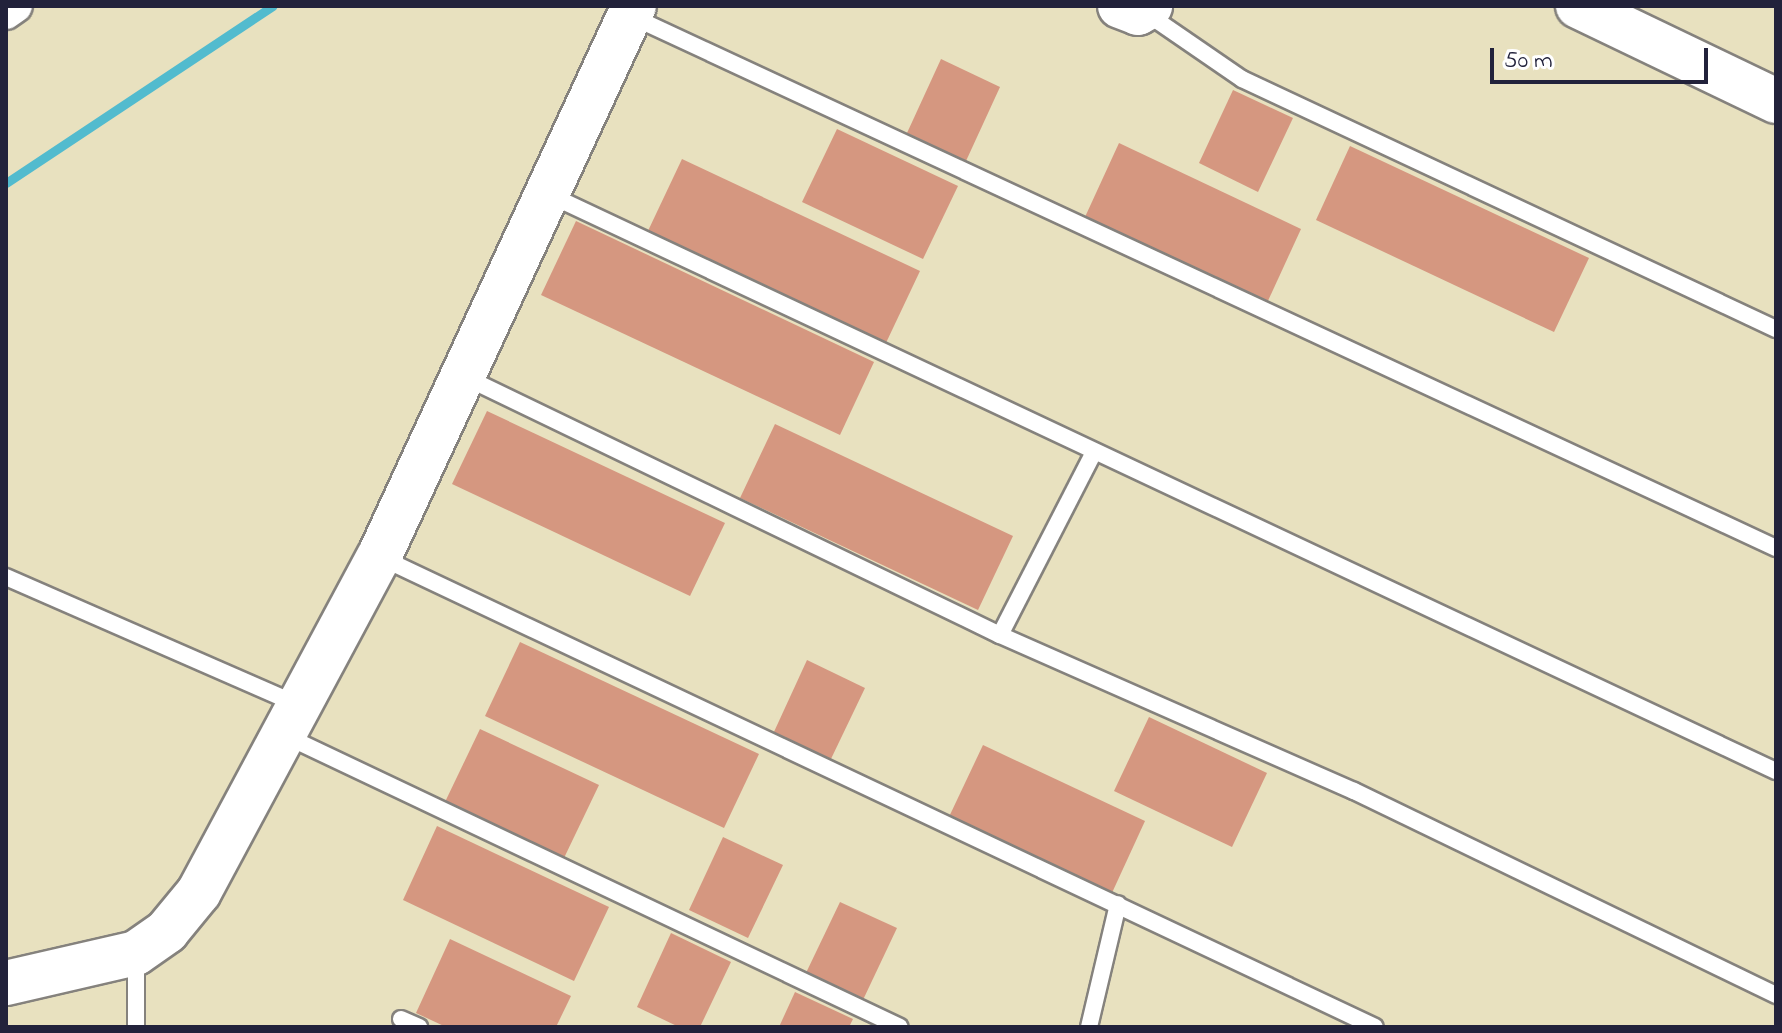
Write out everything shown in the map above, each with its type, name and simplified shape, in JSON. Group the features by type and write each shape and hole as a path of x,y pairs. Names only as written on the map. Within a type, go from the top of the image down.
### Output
{"street":[{"path":"6,13 16,6"},
{"path":"1578,6 1776,101"},
{"path":"6,983 136,953 167,931 199,892 294,721 379,557 545,193 632,11"}],"lane":[{"path":"1138,8 1242,79 1776,329"},
{"path":"632,11 1776,548"},
{"path":"545,193 1776,771"},
{"path":"462,375 1000,635 1354,791 1776,995"},
{"path":"1000,635 1062,524 1094,452"},
{"path":"379,557 1375,1027"},
{"path":"6,577 900,1027"},
{"path":"1089,1027 1118,904"},
{"path":"136,953 136,1027"},
{"path":"401,1019 419,1027"}],"building":[{"path":"941,59 1000,87 966,161 907,133"},
{"path":"1233,90 1293,118 1258,192 1199,163"},
{"path":"837,129 958,186 923,259 802,202"},
{"path":"1119,143 1301,229 1267,303 1085,217"},
{"path":"1350,146 1589,258 1554,332 1316,220"},
{"path":"682,159 920,271 885,345 647,233"},
{"path":"576,221 874,362 840,435 541,295"},
{"path":"487,411 725,523 690,596 452,484"},
{"path":"775,424 1013,536 978,610 740,498"},
{"path":"520,642 759,754 724,828 485,716"},
{"path":"807,660 865,688 830,761 773,734"},
{"path":"1149,717 1267,773 1232,847 1114,791"},
{"path":"480,729 599,785 564,858 445,802"},
{"path":"983,745 1145,821 1111,895 948,819"},
{"path":"437,826 609,907 574,981 403,900"},
{"path":"723,837 783,865 748,938 689,910"},
{"path":"840,902 897,928 862,1002 805,975"},
{"path":"671,933 731,962 700,1027 679,1027 637,1007"},
{"path":"450,939 571,996 556,1027 446,1027 416,1013"},
{"path":"795,992 853,1019 849,1027 779,1027"}],"waterway":[{"path":"6,183 272,6"}]}
